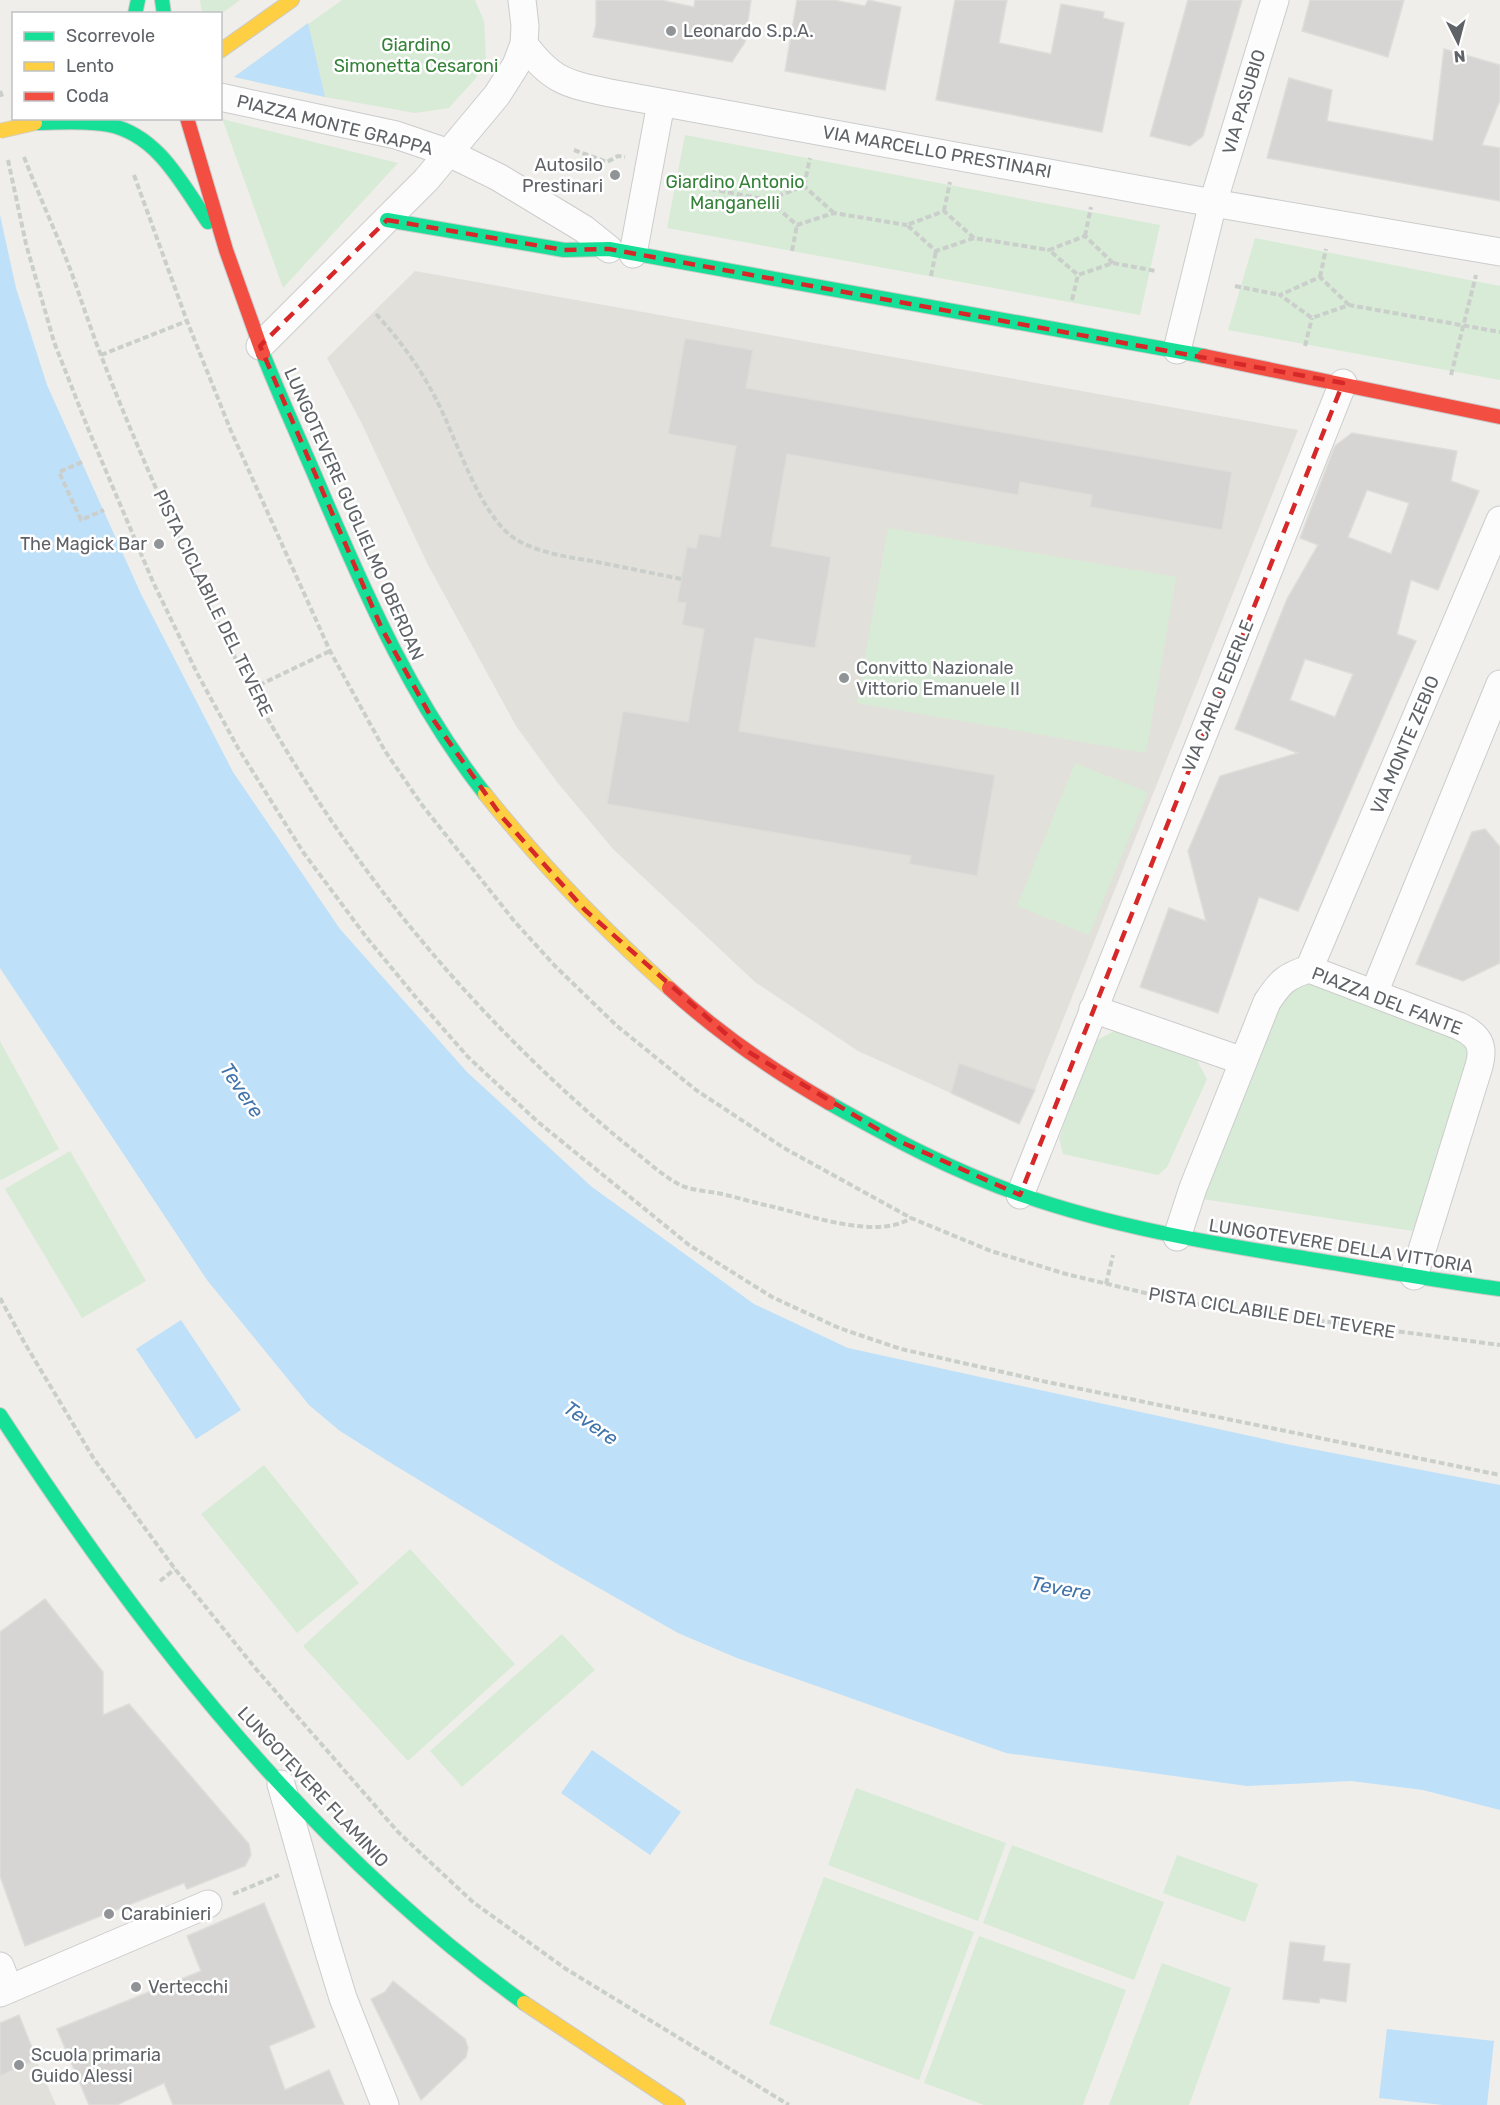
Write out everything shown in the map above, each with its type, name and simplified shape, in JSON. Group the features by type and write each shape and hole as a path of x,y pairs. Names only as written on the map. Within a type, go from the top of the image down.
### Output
{"main road":[{"path":"222,50 292,0"},
{"name":"LUNGOTEVERE GUGLIELMO OBERDAN","path":"188,120 238,288 260,346 382,629 430,715 515,832 585,910 667,986 719,1031 795,1083 894,1139 958,1170 1020,1195 1105,1221 1177,1237"},
{"path":"0,131 38,121 107,124 138,136 147,141 167,163 226,248"},
{"path":"387,220 564,250 621,251 1177,350 1500,417"},
{"name":"LUNGOTEVERE DELLA VITTORIA","path":"1177,1237 1500,1289"},
{"name":"LUNGOTEVERE FLAMINIO","path":"0,1415 39,1476 130,1602 187,1675 281,1784 376,1881 492,1979 587,2047 678,2105"}],"street":[{"name":"PIAZZA MONTE GRAPPA","path":"260,346 426,180 502,87 516,65 524,44 522,0"},
{"name":"VIA PASUBIO","path":"1213,203 1275,0"},
{"name":"VIA MARCELLO PRESTINARI","path":"524,44 544,70 558,79 596,90 1213,203 1500,252"},
{"name":"PIAZZA MONTE GRAPPA","path":"222,97 396,135 448,153 508,183 621,251"},
{"path":"621,251 658,178 661,103"},
{"path":"1177,350 1213,203"},
{"name":"VIA CARLO EDERLE","path":"1093,1009 1342,383"},
{"name":"VIA MONTE ZEBIO","path":"1309,969 1500,520"},
{"path":"1374,993 1500,684"},
{"name":"PIAZZA DEL FANTE","path":"1177,1237 1193,1188 1267,1002 1282,981 1293,974 1309,969 1459,1026 1490,1041 1483,1052 1414,1276"},
{"path":"1020,1195 1093,1009 1243,1061"},
{"path":"281,1784 343,1998 385,2105"},
{"path":"3,1983 208,1904"}],"path":[{"path":"0,91 4,101"},
{"path":"574,150 607,162 618,156 632,159 631,172 768,200 797,225"},
{"path":"7,152 26,244 54,342 153,582 202,683 238,748 303,852 367,938 468,1057 538,1122 689,1245 772,1297 839,1328 901,1349 1047,1383 1500,1475"},
{"name":"PISTA CICLABILE DEL TEVERE","path":"22,152 72,273 101,355 173,525 251,689 306,782 343,839 397,911 451,975 501,1030 590,1115 655,1168 683,1186 821,1219 876,1228 894,1227 911,1218 991,1251 1028,1263 1187,1303 1500,1346"},
{"path":"804,186 811,153"},
{"path":"944,211 950,179"},
{"path":"768,200 804,186"},
{"path":"804,186 834,213"},
{"path":"1085,236 1091,205"},
{"path":"797,225 834,213 907,225 944,211"},
{"path":"944,211 974,238"},
{"path":"791,256 797,225"},
{"path":"907,225 936,251"},
{"path":"936,251 974,238 1049,250 1085,236"},
{"path":"1085,236 1113,263"},
{"path":"1320,277 1327,246"},
{"path":"1049,250 1078,274"},
{"path":"930,282 936,251"},
{"path":"1078,274 1113,263 1156,271"},
{"path":"1071,308 1078,274"},
{"path":"1451,376 1476,274"},
{"path":"1280,295 1320,277"},
{"path":"1320,277 1349,305"},
{"path":"1235,286 1280,295 1312,318"},
{"path":"1312,318 1349,305 1500,332"},
{"path":"376,314 418,366 437,401 468,473 488,508 515,539 556,555 681,579"},
{"path":"1304,350 1312,318"},
{"path":"101,355 187,321"},
{"path":"82,462 59,472 76,511 81,520 104,510"},
{"path":"251,689 330,651"},
{"path":"0,1298 94,1459 175,1569 256,1669 398,1832 474,1903 566,1969 789,2105"},
{"path":"160,1581 175,1569"},
{"path":"243,1890 304,1864"}],"highlighted area":[{"path":"387,220 564,250 609,249 1343,383 1020,1195 894,1139 742,1048 585,910 502,817 430,715 382,629 260,346"}],"shaded area":[{"name":"Convitto Nazionale Vittorio Emanuele II","path":"415,271 1298,430 1035,1090 1019,1124 858,1051 755,982 613,849 557,782 516,726 427,563 361,422 327,358"},
{"name":"Scuola primaria Guido Alessi","path":"19,2015 56,2105 0,2105 0,2023"}],"green space":[{"path":"200,0 240,0 222,13 202,12"},
{"name":"Giardino Simonetta Cesaroni","path":"342,0 475,0 484,21 486,59 476,78 449,108 415,113 325,97 234,77"},
{"path":"222,118 226,120 398,163 283,288"},
{"name":"Giardino Antonio Manganelli","path":"685,135 1160,225 1140,315 667,228"},
{"path":"1255,238 1500,286 1500,380 1228,330"},
{"path":"888,528 1176,577 1146,753 857,703"},
{"path":"1075,763 1148,792 1089,935 1017,906"},
{"path":"1310,977 1468,1039 1475,1056 1413,1231 1202,1199 1285,991"},
{"path":"1114,1031 1195,1057 1207,1079 1167,1167 1158,1175 1063,1154 1059,1138 1094,1042"},
{"path":"0,1041 59,1149 1,1180 0,1178"},
{"path":"70,1151 146,1281 82,1318 5,1189"},
{"path":"264,1465 359,1583 297,1633 201,1514"},
{"path":"410,1549 515,1664 408,1761 303,1646"},
{"path":"562,1634 595,1670 462,1787 430,1751"},
{"path":"856,1788 1006,1843 978,1921 828,1865"},
{"path":"1012,1845 1164,1902 1134,1980 983,1923"},
{"path":"1177,1855 1258,1884 1245,1922 1163,1893"},
{"path":"824,1877 974,1932 919,2080 769,2024"},
{"path":"979,1936 1126,1990 1083,2105 984,2105 924,2083"},
{"path":"1162,1963 1231,1988 1189,2105 1109,2105"}],"water":[{"path":"308,23 325,97 234,77"},
{"name":"Tevere","path":"0,215 16,288 47,385 141,594 233,772 340,929 467,1072 592,1187 754,1304 848,1348 1291,1445 1500,1485 1500,1810 1423,1790 1351,1781 1247,1786 1006,1753 737,1658 678,1633 562,1567 386,1460 340,1431 309,1405 207,1280 0,968"},
{"path":"181,1320 241,1410 196,1439 136,1349"},
{"path":"592,1750 681,1812 650,1855 561,1793"},
{"path":"1387,2029 1494,2041 1487,2105 1443,2105 1379,2098"}],"building":[{"name":"Leonardo S.p.A.","path":"596,0 661,0 694,7 695,0 751,0 745,42 732,62 593,37 596,25"},
{"path":"797,0 833,0 865,6 868,0 901,7 885,90 785,71"},
{"path":"955,0 1007,0 999,43 1051,54 1061,4 1104,12 1103,18 1124,23 1102,132 936,100"},
{"path":"1188,0 1242,0 1203,136 1190,146 1150,136"},
{"path":"1310,0 1404,0 1388,57 1302,31"},
{"path":"1444,49 1500,65 1500,100 1482,145 1500,148 1500,201 1267,158 1289,78 1332,90 1327,121 1433,141"},
{"name":"Convitto Nazionale Vittorio Emanuele II","path":"685,338 753,350 746,388 1232,472 1222,530 1090,507 1092,495 1020,482 1018,495 787,454 771,546 831,557 815,648 755,638 739,731 995,775 977,876 909,864 911,856 607,804 623,711 688,722 704,629 682,625 686,603 677,602 687,547 696,548 699,534 720,537 736,446 668,434"},
{"path":"1352,433 1457,451 1451,481 1479,491 1438,590 1411,580 1397,634 1416,641 1298,911 1259,897 1218,1013 1140,987 1169,908 1206,921 1188,851 1220,776 1298,753 1235,729 1287,599 1318,545 1300,538 1335,446","holes":["1367,490 1409,503 1391,554 1348,537","1305,659 1353,674 1335,717 1290,700"]},
{"path":"1485,829 1500,847 1500,963 1463,981 1416,964 1472,832"},
{"path":"959,1063 1035,1090 1019,1124 951,1093"},
{"path":"45,1599 103,1672 103,1715 129,1704 249,1844 251,1855 245,1866 187,1889 184,1883 25,1946 0,1876 0,1632"},
{"path":"264,1903 315,2027 269,2046 285,2090 329,2070 344,2105 173,2105 164,2083 117,2105 89,2105 57,2029 201,1971 187,1936"},
{"path":"1290,1942 1325,1946 1323,1961 1350,1964 1346,2002 1320,1998 1319,2003 1283,1999"},
{"path":"393,1981 465,2039 468,2048 466,2057 421,2100 371,1999 385,1992"},
{"path":"19,2015 37,2060 0,2076 0,2023"}],"traffic: fast":[{"path":"135,12 138,0"},
{"path":"162,0 164,12"},
{"path":"35,123 100,123 126,130 155,150 167,163 208,222"},
{"path":"387,220 564,250 609,249 1204,356"},
{"path":"263,354 341,536 395,651 436,724 485,794"},
{"path":"829,1103 972,1176 1022,1195 1089,1216 1227,1245 1500,1289"},
{"path":"0,1415 112,1578 172,1657 235,1733 301,1807 372,1877 446,1942 524,2003"}],"traffic: slow":[{"path":"222,50 292,0"},
{"path":"0,131 35,123"},
{"path":"485,794 573,895 669,988"},
{"path":"524,2003 678,2105"}],"traffic: jam":[{"path":"188,120 226,250 263,354"},
{"path":"1204,356 1500,417"},
{"path":"669,988 746,1050 829,1103"}],"place":[{"name":"Leonardo S.p.A.","path":"671,31"},
{"name":"Autosilo Prestinari","path":"615,175"},
{"name":"The Magick Bar","path":"159,544"},
{"name":"Convitto Nazionale Vittorio Emanuele II","path":"844,678"},
{"name":"Carabinieri","path":"109,1914"},
{"name":"Vertecchi","path":"136,1987"},
{"name":"Scuola primaria Guido Alessi","path":"19,2065"}]}
